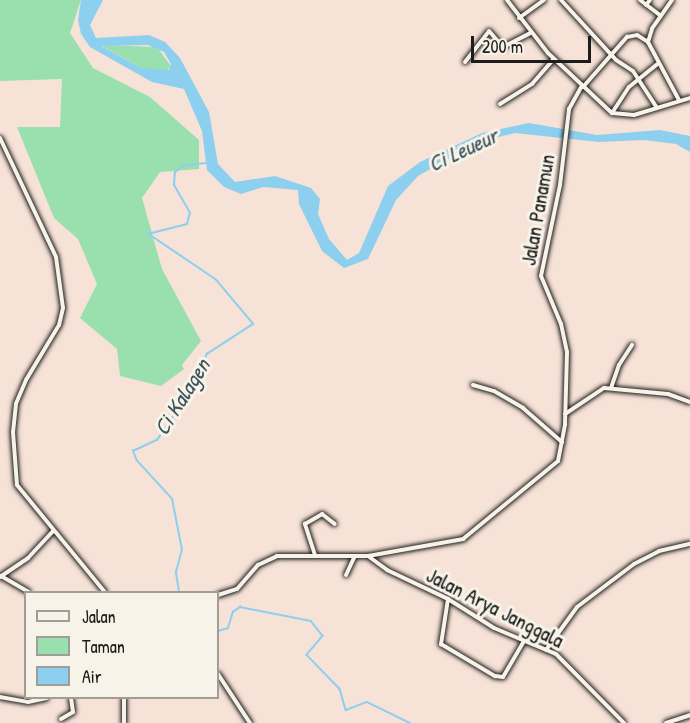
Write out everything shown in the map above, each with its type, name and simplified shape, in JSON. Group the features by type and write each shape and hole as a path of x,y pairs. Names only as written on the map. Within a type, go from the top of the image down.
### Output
{"street":[{"path":"507,0 530,33 554,59 612,112 628,116 690,98"},
{"path":"519,18 544,0"},
{"path":"561,0 610,55 639,78 657,108"},
{"path":"640,0 660,15"},
{"path":"646,5 650,0"},
{"path":"672,0 660,15 648,42 657,64 679,100"},
{"path":"465,62 490,31 503,47 530,33"},
{"name":"Jalan Panamun","path":"219,595 237,589 254,569 270,558 315,555 368,556 463,539 542,478 558,461 565,424 565,336 541,276 558,197 571,102 582,86 629,35 648,42"},
{"path":"500,104 532,84 554,59"},
{"path":"612,112 639,78 657,64"},
{"path":"0,138 49,238 59,275 62,317 20,392 13,432 19,490 103,591"},
{"path":"611,388 619,365 632,345"},
{"path":"473,385 494,391 523,408 562,442"},
{"path":"565,414 595,391 611,388 668,394 690,402"},
{"path":"315,555 305,524 322,514 334,524"},
{"path":"26,591 0,576 28,558 53,531"},
{"path":"546,650 572,612 634,564 659,551 690,544"},
{"path":"346,575 355,556"},
{"name":"Jalan Arya Janggala","path":"368,556 387,570 448,598 479,620 546,650 567,663 624,723"},
{"path":"448,598 441,644 495,676 503,677 524,641"},
{"path":"219,676 250,723"},
{"path":"0,697 28,702 42,699"},
{"path":"61,719 73,712 70,699"},
{"path":"124,699 124,723"},
{"path":"666,723 690,715"}],"green space":[{"path":"0,0 81,0 70,33 93,68 150,97 199,140 199,169 160,172 142,198 162,269 201,341 182,365 184,369 161,386 120,376 117,349 80,318 97,284 78,239 54,218 17,127 60,127 62,79 0,81"},
{"path":"100,45 157,47 171,66 166,72 141,68"}],"water":[{"name":"Ci Leueur","path":"81,0 103,0 90,25 96,38 149,35 165,42 180,58 209,112 218,164 235,182 275,176 311,188 320,199 318,214 329,239 347,260 359,253 388,186 420,162 482,133 529,123 597,135 660,130 690,136 690,152 676,144 644,140 599,142 515,133 481,141 418,176 396,200 368,259 344,268 322,251 299,204 298,190 263,187 241,194 224,187 207,170 202,131 184,89 152,82 90,47 81,34 78,20","holes":["148,45 164,52 171,64 169,70 141,68 101,46"]}],"waterway":[{"name":"Ci Kalagen","path":"179,591 176,572 182,550 172,499 137,461 133,451 157,440 193,388 207,354 253,324 216,280 148,234 187,224 190,213 174,185 175,172 184,165 207,163"},
{"name":"Ci Kalagen","path":"219,631 228,628 233,612 240,607 311,621 323,636 307,655 340,689 346,710 367,702 410,723"}]}
